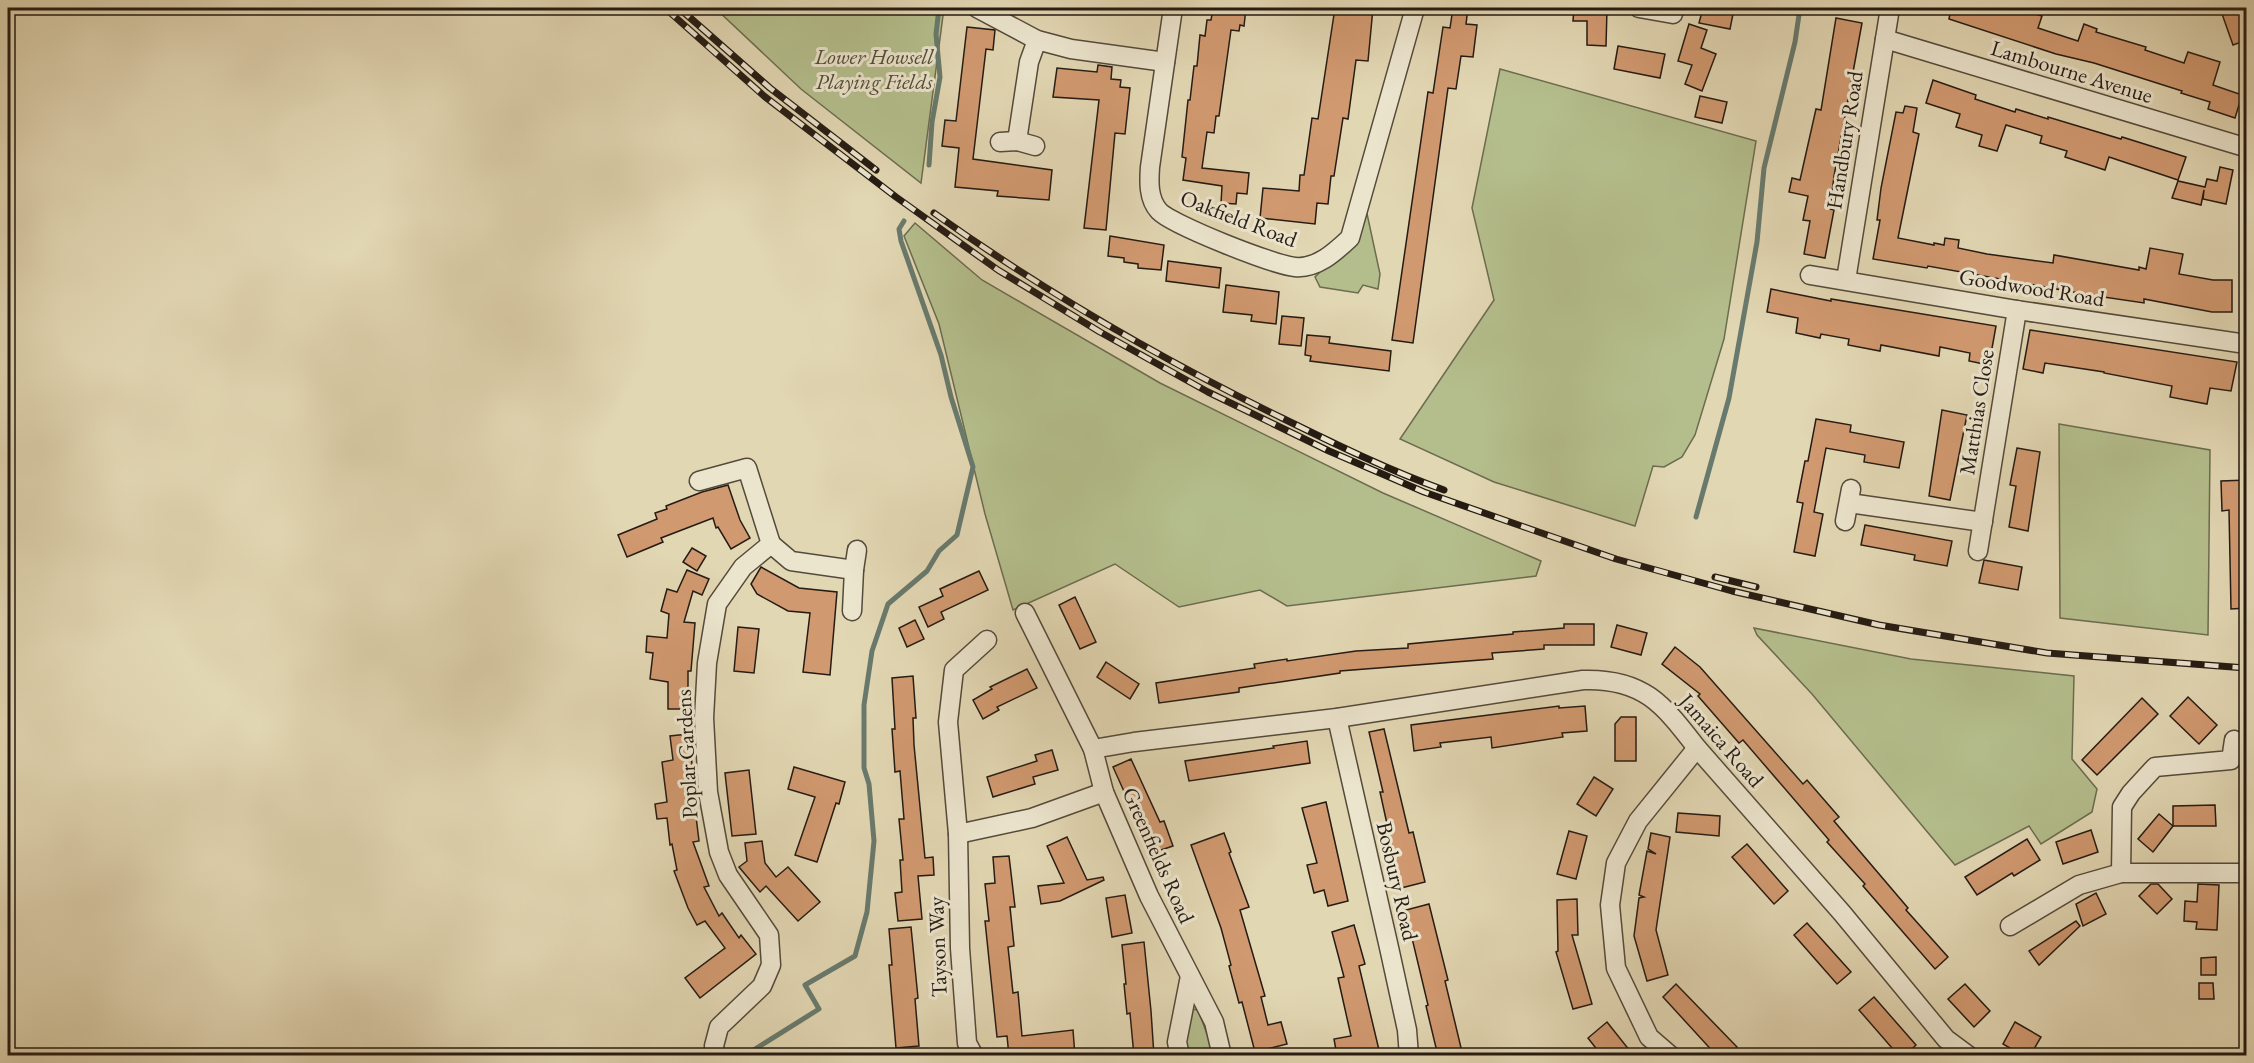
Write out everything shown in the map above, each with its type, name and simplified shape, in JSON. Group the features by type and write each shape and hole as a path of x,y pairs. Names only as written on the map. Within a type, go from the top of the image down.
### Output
{"street":[{"name":"Oakfield Road","path":"1173,8 1149,185 1158,211 1186,227 1266,259 1295,267 1311,265 1330,256 1350,238 1415,8"},
{"path":"1649,8 1673,14"},
{"name":"Handbury Road","path":"1846,280 1890,8"},
{"path":"973,12 1037,40 1071,48 1165,62"},
{"name":"Lambourne Avenue","path":"1885,39 2247,146"},
{"path":"1035,147 1009,141 1029,62 1037,40"},
{"name":"Goodwood Road","path":"1810,275 2017,310 2247,344"},
{"name":"Matthias Close","path":"1978,551 2017,310"},
{"path":"699,481 747,468 771,544 791,561 854,570"},
{"path":"1845,521 1850,496 1983,522"},
{"name":"Poplar Gardens","path":"716,1056 714,1046 719,1026 762,986 771,965 769,935 728,875 719,852 708,792 704,718 707,663 717,604 743,567 771,544"},
{"path":"852,611 857,550"},
{"name":"Greenfields Road","path":"1025,612 1094,749 1104,792 1149,896 1214,1022 1222,1056"},
{"name":"Tayson Way","path":"974,1056 967,1043 960,948 958,834 948,722 954,670 987,640"},
{"name":"Jamaica Road","path":"1337,718 1583,680 1601,680 1637,688 1675,720 1946,1039 1969,1056"},
{"path":"1094,749 1134,742 1337,718"},
{"name":"Bosbury Road","path":"1337,718 1407,1030 1409,1056"},
{"path":"2121,873 2122,807 2131,793 2155,767 2231,760 2234,740"},
{"path":"1671,1056 1649,1037 1616,968 1610,905 1616,863 1638,821 1697,748"},
{"path":"958,834 1032,818 1104,792"},
{"path":"2010,926 2079,885 2121,873 2247,873"},
{"path":"1180,1056 1177,1042 1190,976"}],"green space":[{"name":"Lower Howsell Playing Fields","path":"715,8 944,8 921,183 801,89"},
{"path":"1500,69 1756,141 1724,339 1695,435 1682,457 1664,467 1653,466 1635,526 1494,482 1400,439 1494,300 1472,208"},
{"path":"1366,209 1380,274 1378,289 1363,285 1358,293 1320,287 1315,277"},
{"path":"915,223 982,280 1160,383 1383,493 1541,561 1536,576 1287,606 1260,590 1179,607 1115,564 1013,610 985,514 939,324 904,236"},
{"path":"2059,424 2210,450 2208,635 2060,618"},
{"path":"1754,628 1911,659 2074,676 2072,759 2097,789 2092,812 2041,844 2029,826 1955,865 1812,694 1757,635"},
{"path":"1191,1009 1198,1010 1215,1055 1187,1056 1185,1042"}],"building":[{"path":"1213,8 1246,8 1244,26 1240,25 1239,31 1231,30 1219,116 1216,116 1214,133 1207,132 1202,168 1249,173 1247,194 1237,193 1236,204 1221,203 1222,186 1183,180 1186,158 1182,157 1188,100 1190,100 1194,66 1197,66 1200,35 1205,36 1207,20 1211,20"},
{"path":"1335,8 1373,8 1368,61 1356,60 1348,119 1343,118 1334,176 1331,176 1328,204 1317,203 1315,224 1260,218 1263,188 1299,191 1300,175 1304,175 1312,118 1318,119"},
{"path":"1453,8 1468,8 1466,24 1477,25 1473,57 1461,56 1456,89 1448,88 1413,343 1392,340 1428,92 1433,93 1443,27 1450,28"},
{"path":"1574,8 1607,9 1606,46 1587,45 1587,21 1573,21"},
{"path":"1703,8 1734,9 1730,29 1699,23"},
{"path":"1951,8 2016,8 2042,16 2038,28 2078,41 2084,24 2097,29 2096,32 2146,47 2145,50 2184,63 2188,52 2220,62 2213,85 2242,95 2235,118 2208,109 2210,102 2181,93 2182,91 2094,63 2056,54 1949,19"},
{"path":"2238,8 2240,13 2247,11 2247,40 2233,45 2221,11"},
{"path":"1836,18 1862,23 1834,176 1830,209 1834,210 1825,258 1804,254 1810,221 1803,220 1808,196 1789,192 1792,178 1800,180 1816,109 1821,110"},
{"path":"1689,24 1707,30 1701,48 1716,54 1702,91 1685,84 1692,65 1678,61"},
{"path":"967,27 995,30 993,50 986,49 973,159 1052,170 1049,200 997,196 998,191 955,187 959,148 942,146 945,120 956,121"},
{"path":"1618,46 1665,54 1660,78 1614,69"},
{"path":"1098,65 1112,67 1111,79 1121,80 1120,87 1130,88 1125,134 1115,133 1106,230 1084,228 1099,100 1053,97 1057,68 1097,72"},
{"path":"1933,80 1976,95 1975,99 2015,112 2016,109 2048,119 2048,117 2186,157 2178,180 2109,157 2105,170 2065,157 2067,151 2040,143 2042,136 2006,125 1997,151 1979,146 1982,135 1956,127 1960,114 1926,103"},
{"path":"1700,96 1727,102 1722,123 1695,117"},
{"path":"1905,106 1917,108 1913,132 1919,134 1898,238 1944,245 1945,238 1959,240 1958,248 1987,254 2053,263 2054,255 2139,270 2139,267 2146,269 2150,248 2183,254 2179,274 2213,280 2232,280 2232,312 2212,312 2144,299 2144,303 1928,266 1927,268 1873,259 1880,220 1877,220 1881,188 1896,112 1903,113"},
{"path":"2220,167 2233,170 2226,204 2203,199 2204,190 2201,205 2172,198 2178,181 2205,187 2207,179 2217,181"},
{"path":"1110,236 1164,245 1161,270 1138,268 1138,264 1124,262 1124,258 1108,256"},
{"path":"1168,261 1221,268 1219,288 1166,281"},
{"path":"1226,285 1279,292 1276,324 1251,321 1252,315 1223,312"},
{"path":"1771,289 1831,301 1831,299 1996,326 1989,365 1969,361 1970,353 1940,347 1939,356 1881,345 1880,351 1848,345 1849,339 1821,334 1820,338 1796,333 1798,318 1767,312"},
{"path":"1282,316 1304,318 1301,346 1279,344"},
{"path":"2030,330 2237,362 2231,391 2210,388 2207,404 2170,397 2172,386 2104,372 2045,363 2043,373 2023,369"},
{"path":"1307,335 1330,337 1329,343 1391,351 1389,371 1310,361 1311,356 1305,355"},
{"path":"1942,410 1967,415 1950,500 1929,496"},
{"path":"1816,419 1851,425 1850,432 1904,442 1899,468 1864,462 1865,455 1826,448 1814,512 1823,514 1815,556 1794,552 1803,503 1797,502"},
{"path":"2017,448 2040,452 2028,531 2009,527 2016,486 2010,485"},
{"path":"2247,480 2247,608 2231,609 2229,510 2222,511 2221,481"},
{"path":"728,485 740,520 750,538 731,549 718,527 716,528 713,518 661,538 663,542 627,557 618,535 657,519 655,513 667,509 666,506"},
{"path":"1865,525 1952,541 1947,566 1914,560 1915,555 1861,545"},
{"path":"692,548 706,556 697,571 683,562"},
{"path":"1984,560 2022,567 2018,590 1979,583"},
{"path":"761,567 799,588 837,592 830,675 803,672 810,613 788,611 757,594 751,584"},
{"path":"687,570 709,579 702,595 693,591 684,622 695,623 691,671 688,671 688,709 668,709 668,682 650,679 653,653 646,652 647,636 667,638 669,614 661,611 667,589 677,592"},
{"path":"979,571 988,590 941,612 944,619 928,627 919,607 943,596 940,589"},
{"path":"1075,597 1096,642 1080,649 1059,605"},
{"path":"915,620 924,639 907,647 899,628"},
{"path":"1564,624 1594,624 1594,645 1544,645 1544,649 1492,653 1493,659 1340,671 1340,673 1239,688 1239,692 1159,703 1156,683 1255,668 1254,664 1287,659 1287,661 1356,651 1408,648 1408,644 1564,628"},
{"path":"1617,625 1647,633 1641,655 1611,647"},
{"path":"738,627 759,629 754,673 734,671"},
{"path":"1675,647 1700,667 1803,784 1807,780 1839,817 1834,821 1908,908 1906,910 1948,957 1935,969 1863,886 1865,884 1827,842 1829,840 1743,740 1739,743 1698,696 1700,694 1662,664"},
{"path":"1106,662 1139,684 1130,699 1097,677"},
{"path":"1027,669 1037,688 997,707 999,710 983,719 973,700 992,689 990,687"},
{"path":"913,676 916,718 913,718 914,745 925,858 933,857 934,875 918,876 922,919 898,921 895,893 902,892 900,860 903,860 899,819 904,819 900,771 895,772 892,678"},
{"path":"2188,697 2217,725 2199,744 2170,716"},
{"path":"2142,698 2158,714 2097,775 2082,760"},
{"path":"1559,706 1559,708 1585,706 1587,731 1562,733 1563,737 1492,748 1491,737 1440,743 1441,747 1414,751 1411,725"},
{"path":"1621,717 1636,717 1636,761 1615,761 1615,724"},
{"path":"1384,729 1409,833 1413,832 1425,882 1401,888 1369,732"},
{"path":"688,734 697,800 694,800 699,841 693,842 709,886 704,887 719,916 722,913 739,938 741,935 756,954 700,998 685,978 725,948 705,921 697,925 688,908 674,871 677,870 672,844 670,845 667,818 657,819 655,804 667,802 662,762 673,760 670,736"},
{"path":"1307,741 1310,763 1189,781 1185,761"},
{"path":"1052,750 1058,770 1033,777 1035,784 993,797 987,777 1037,761 1035,755"},
{"path":"1131,759 1160,822 1164,821 1173,846 1155,852 1144,823 1140,825 1113,767"},
{"path":"794,767 845,782 817,862 795,855 815,797 788,789"},
{"path":"749,770 756,834 732,836 725,773"},
{"path":"1594,777 1613,789 1596,816 1577,804"},
{"path":"1326,802 1348,901 1328,906 1324,890 1314,893 1307,865 1317,863 1302,808"},
{"path":"2215,805 2216,826 2173,826 2173,806"},
{"path":"1678,813 1720,816 1719,836 1676,832"},
{"path":"2159,814 2173,826 2153,852 2138,839"},
{"path":"2091,830 2098,852 2063,864 2056,842"},
{"path":"1569,831 1587,836 1576,879 1557,874"},
{"path":"1224,833 1249,907 1240,910 1265,996 1261,997 1268,1025 1281,1022 1287,1044 1255,1052 1242,1002 1239,1003 1221,928 1191,845"},
{"path":"1651,833 1670,837 1656,930 1668,975 1647,981 1634,936 1639,898 1644,897 1639,895 1647,851 1656,854 1648,849"},
{"path":"1067,837 1087,880 1103,877 1104,880 1060,901 1041,904 1038,886 1064,883 1047,846"},
{"path":"2027,839 2040,860 2014,876 2012,873 1977,895 1965,877"},
{"path":"762,841 765,863 776,877 788,867 820,902 798,921 766,886 760,892 739,867 747,861 745,843"},
{"path":"1747,844 1788,891 1774,904 1732,857"},
{"path":"1009,856 1015,907 1010,907 1014,946 1008,947 1013,993 1018,992 1022,1036 1073,1030 1075,1056 1009,1056 1007,1036 997,1037 985,921 989,921 985,884 995,883 993,857"},
{"path":"2151,884 2158,884 2172,899 2157,914 2139,896"},
{"path":"2198,884 2219,885 2217,930 2196,929 2197,922 2184,921 2185,901 2197,902"},
{"path":"2096,893 2106,914 2083,926 2076,904"},
{"path":"1125,895 1132,933 1112,937 1106,898"},
{"path":"1577,899 1578,935 1572,935 1592,1004 1573,1009 1556,952 1558,951 1557,900"},
{"path":"1429,904 1448,980 1445,981 1463,1056 1438,1056 1426,1006 1428,1005 1406,910"},
{"path":"2076,921 2080,926 2039,965 2029,951"},
{"path":"1807,923 1851,972 1837,984 1794,935"},
{"path":"1354,925 1365,964 1359,966 1379,1050 1370,1052 1370,1056 1337,1056 1334,1039 1351,1036 1338,978 1344,977 1332,932"},
{"path":"911,927 918,998 915,999 919,1046 896,1048 889,965 892,965 889,929"},
{"path":"1144,942 1154,1056 1134,1056 1130,1013 1127,1014 1122,945"},
{"path":"2216,957 2216,975 2201,975 2201,958"},
{"path":"2199,983 2213,983 2214,999 2199,999"},
{"path":"1676,984 1737,1047 1729,1056 1717,1056 1663,997"},
{"path":"1965,984 1990,1011 1974,1027 1948,999"},
{"path":"1874,997 1916,1045 1905,1056 1899,1056 1859,1010"},
{"path":"1607,1022 1634,1056 1602,1056 1588,1038"},
{"path":"2015,1022 2041,1037 2030,1056 2023,1056 2003,1044"}],"waterway":[{"path":"929,165 932,122 940,77 936,34 939,8"},
{"path":"1696,517 1729,398 1757,242 1764,168 1795,42 1800,8"},
{"path":"744,1056 819,1009 805,985 855,956 867,912 874,841 869,784 864,768 864,705 872,651 888,604 927,571 939,551 957,535 973,467 951,397 941,355 901,241 899,229 904,221"}],"railway":[{"path":"665,8 764,96 896,197 998,270 1100,332 1208,392 1329,451 1424,492 1616,559 1732,591 1879,625 2047,653 2246,668"},
{"path":"679,8 770,88 876,170"},
{"path":"934,213 1060,297 1191,372 1342,447 1444,490"},
{"path":"1715,577 1756,587"}]}
